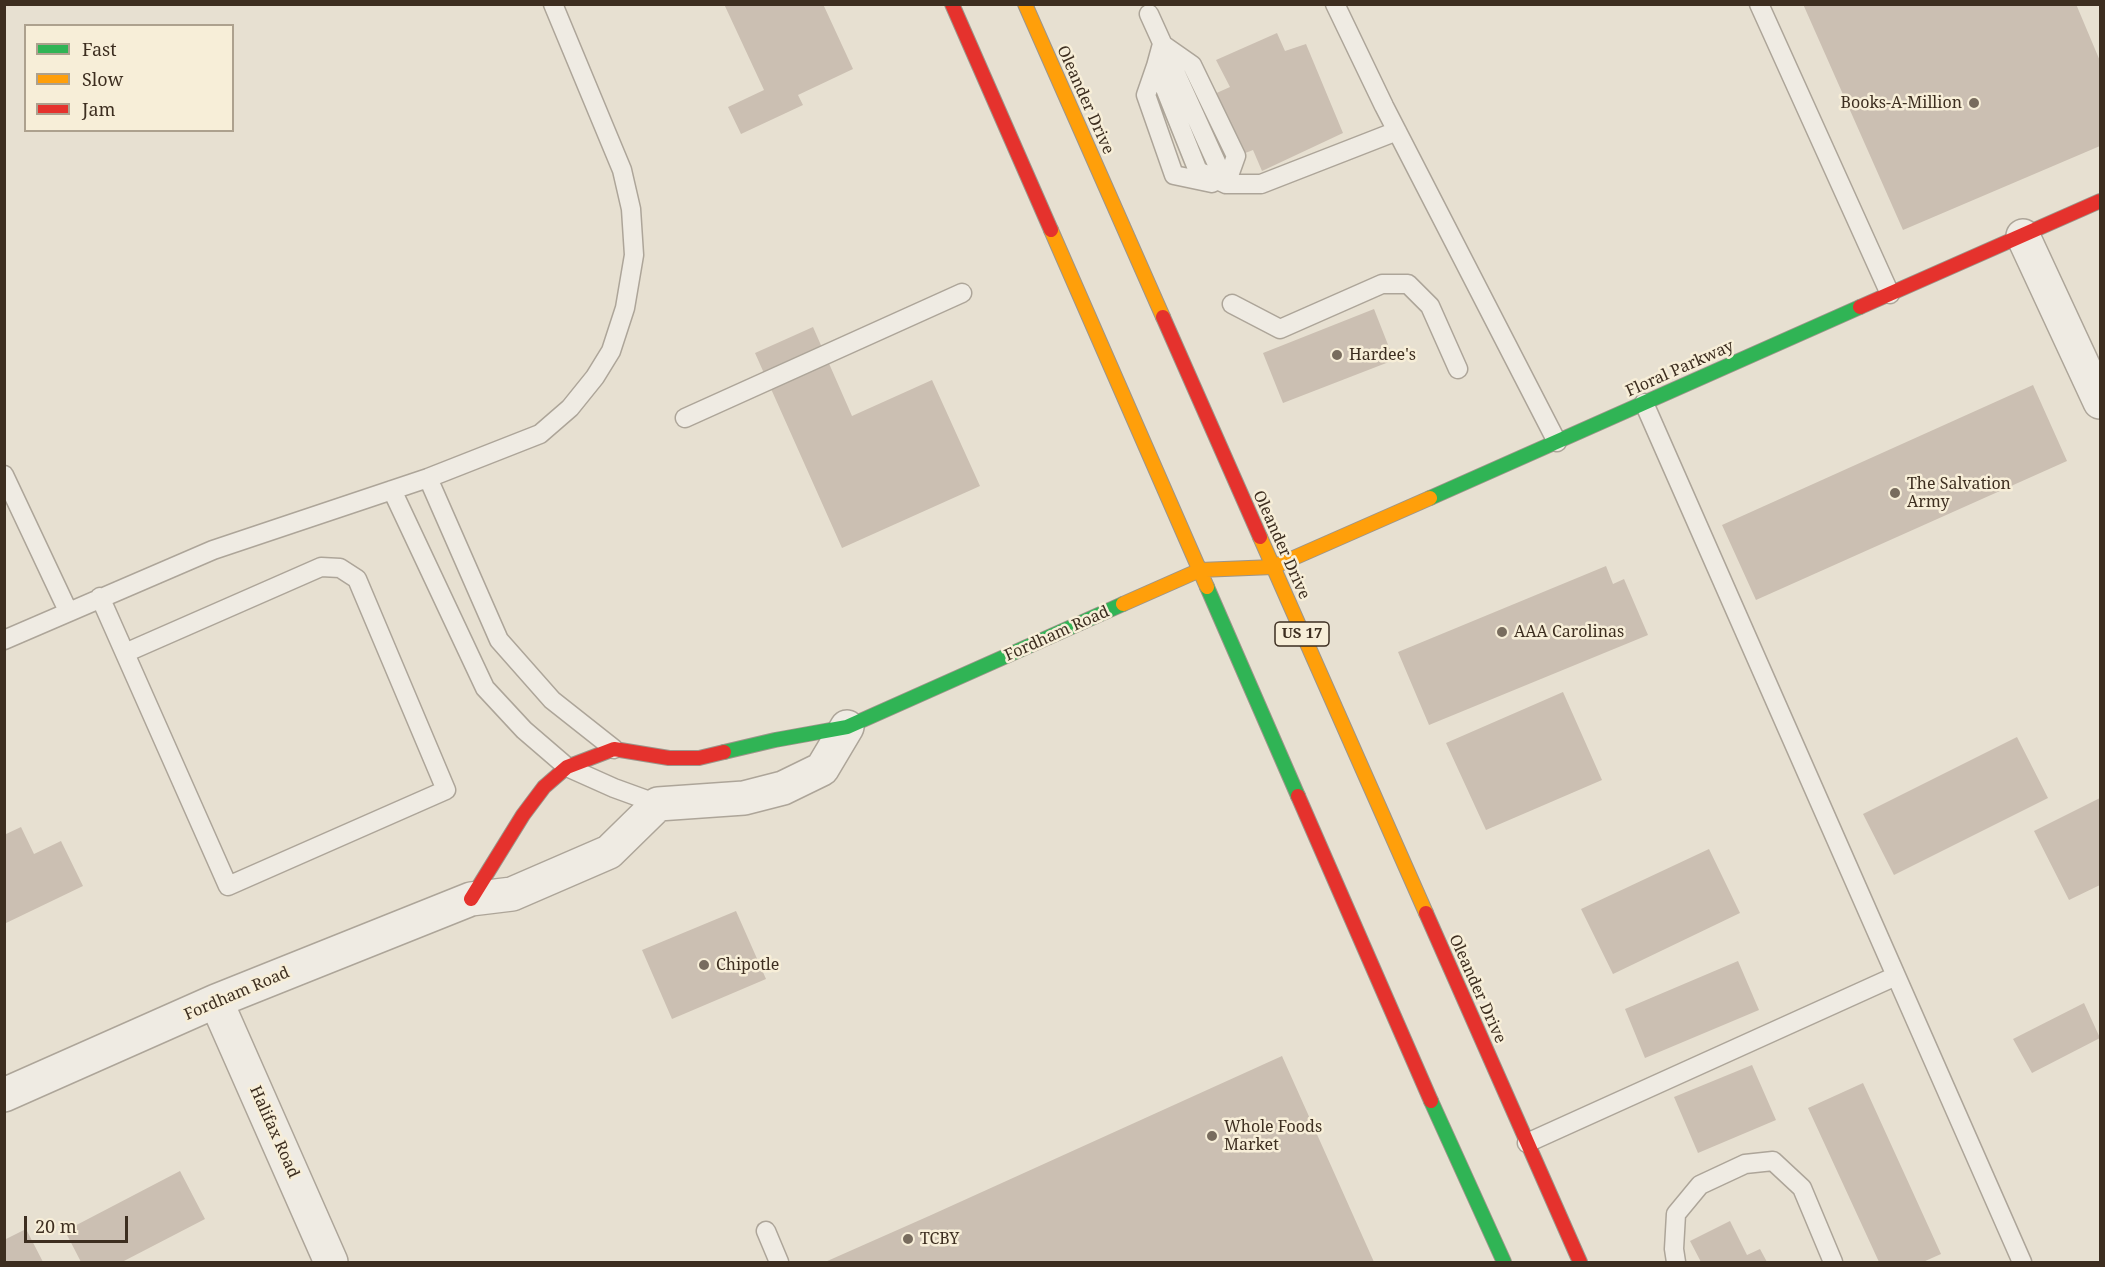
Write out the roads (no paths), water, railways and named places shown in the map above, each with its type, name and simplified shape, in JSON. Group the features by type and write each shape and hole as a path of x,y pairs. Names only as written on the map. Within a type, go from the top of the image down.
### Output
{"main road":[{"path":"952,4 1379,984 1504,1263"},
{"name":"Oleander Drive","path":"1025,4 1580,1263"},
{"name":"Floral Parkway","path":"1273,567 2100,201"},
{"name":"Fordham Road","path":"615,749 669,758 699,758 775,740 847,727 1200,570 1273,567"},
{"path":"471,899 523,815 544,787 567,767 615,749"}],"street":[{"path":"2023,236 2100,402"},
{"path":"658,804 744,798 783,788 822,769 847,727"},
{"name":"Fordham Road","path":"4,1095 216,1001 471,899 512,894 609,852 658,804"},
{"name":"Halifax Road","path":"216,1001 331,1263"}],"lane":[{"path":"4,640 213,550 428,478 540,434 570,408 611,351 626,308 634,255 631,209 624,180 605,125 553,4"},
{"path":"1335,4 1397,131 1557,442"},
{"path":"1759,4 1890,294"},
{"path":"1149,14 1226,184"},
{"path":"1162,44 1156,66 1198,171 1226,184 1261,184 1397,131"},
{"path":"1232,304 1280,329 1382,284 1408,284 1430,306 1458,369"},
{"path":"685,417 962,293"},
{"path":"1644,403 2022,1263"},
{"path":"4,475 69,611"},
{"path":"428,478 499,640 552,700 615,749"},
{"path":"392,490 485,688 524,730 567,767 658,804"},
{"path":"100,597 228,886 446,790 357,579 340,568 321,567 125,653"},
{"path":"1527,1143 1896,975"},
{"path":"1676,1263 1674,1249 1676,1214 1700,1185 1745,1164 1773,1161 1802,1188 1833,1263"},
{"path":"766,1231 779,1263"}],"place":[{"name":"Books-A-Million","path":"1974,103"},
{"name":"Hardee's","path":"1337,355"},
{"name":"The Salvation Army","path":"1895,493"},
{"name":"AAA Carolinas","path":"1502,632"},
{"name":"Chipotle","path":"704,965"},
{"name":"Whole Foods Market","path":"1212,1136"},
{"name":"TCBY","path":"908,1239"}]}
